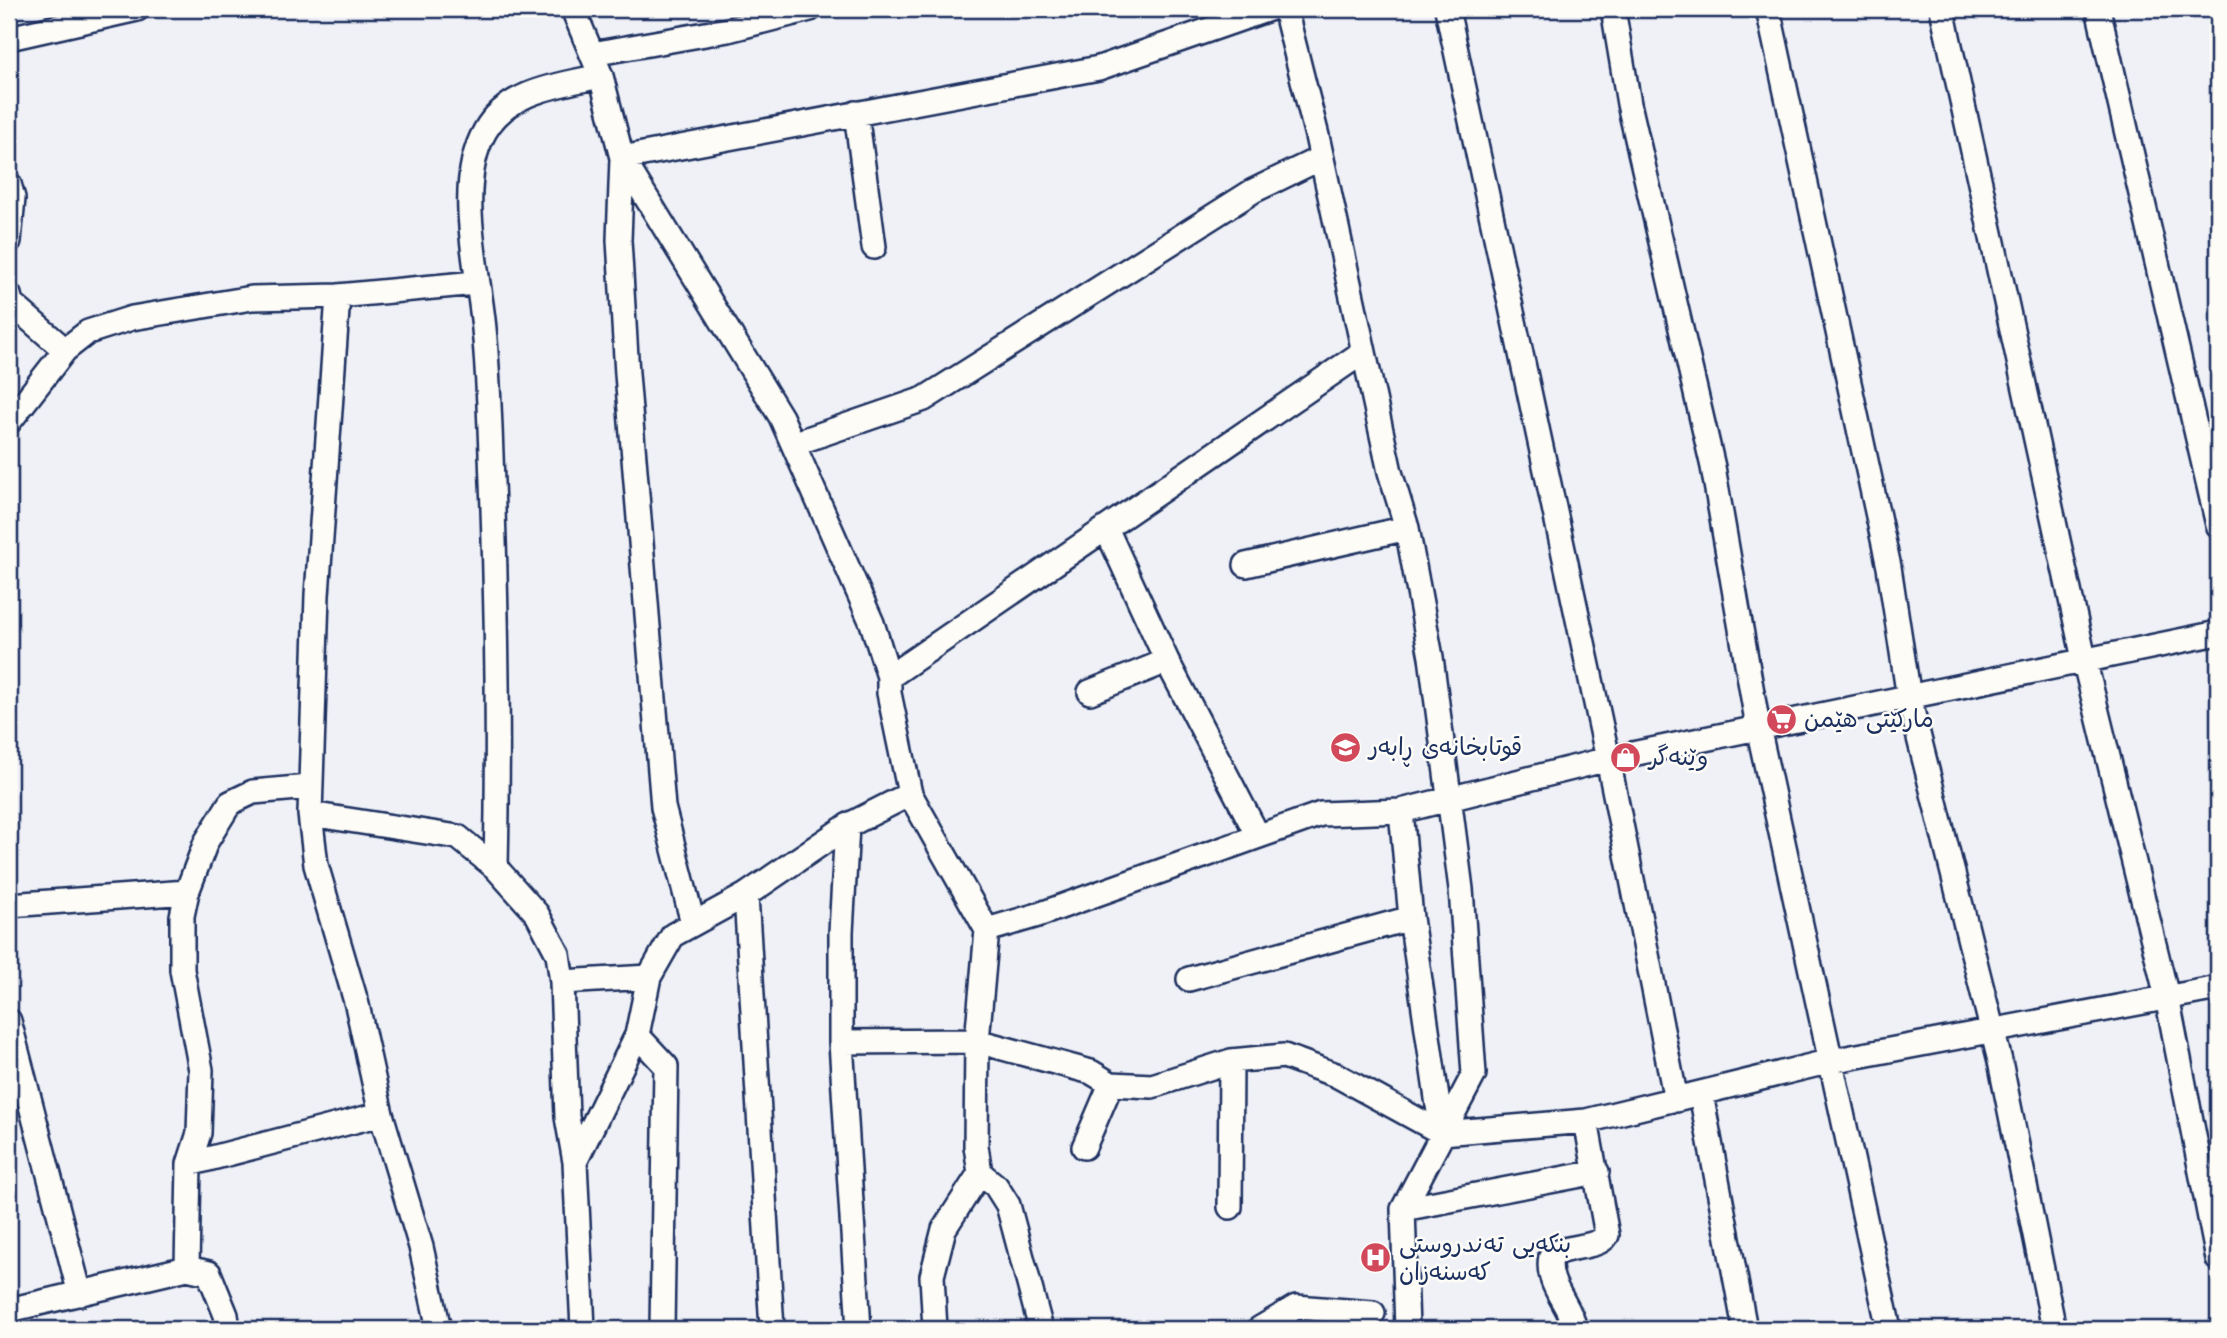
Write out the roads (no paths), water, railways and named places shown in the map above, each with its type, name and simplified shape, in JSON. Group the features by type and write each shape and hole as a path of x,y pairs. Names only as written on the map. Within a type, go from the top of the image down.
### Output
{"street":[{"path":"9,38 137,9"},
{"path":"573,9 601,76 621,158 619,240 623,307 663,807 693,923"},
{"path":"592,54 727,30 810,9"},
{"path":"621,158 1099,68 1269,9"},
{"path":"1285,9 1390,472 1407,528 1431,657 1461,890 1474,1074 1403,1209 1404,1306 1407,1329"},
{"path":"1447,9 1608,759 1676,1100"},
{"path":"1613,9 1629,104 1713,467 1758,727 1889,1329"},
{"path":"1768,9 1889,567 1909,698 1991,1030 2054,1329"},
{"path":"1942,9 2084,659 2167,997 2218,1259"},
{"path":"2098,9 2218,525"},
{"path":"496,868 499,750 492,481 484,327 472,254 471,204 475,158 485,130 499,114 527,93 601,76"},
{"path":"856,113 874,247"},
{"path":"621,158 685,256 781,416 872,623 889,677 889,693 910,794 987,930 977,1041 979,1173 944,1229 932,1276 935,1329"},
{"path":"793,444 924,399 1253,191 1321,159"},
{"path":"9,184 13,198 9,241"},
{"path":"9,422 65,350 88,332 132,318 252,298 338,296 477,283"},
{"path":"338,296 317,595 310,814 316,865 357,1005 381,1114 421,1247 439,1329"},
{"path":"10,300 65,350"},
{"path":"889,677 1363,352"},
{"path":"1106,528 1167,661 1258,836"},
{"path":"1246,565 1407,528"},
{"path":"987,930 1038,915 1321,814 1401,811 1608,759 2218,633"},
{"path":"1090,692 1167,661"},
{"path":"187,1268 189,1164 199,1133 201,1070 182,970 182,916 187,892 206,842 230,803 253,792 310,787"},
{"path":"576,1162 637,1035 649,977 673,935 746,895 847,826 910,794"},
{"path":"1401,811 1411,918 1442,1133"},
{"path":"310,814 458,837 496,868 537,914 558,954 562,982 567,1116 576,1162 583,1329"},
{"path":"847,826 841,932 841,1042 859,1329"},
{"path":"9,905 187,892"},
{"path":"746,895 772,1329"},
{"path":"1189,979 1411,918"},
{"path":"562,982 649,977"},
{"path":"841,1042 977,1041 1091,1072 1111,1084 1152,1086 1231,1062 1268,1056 1305,1062 1379,1097 1442,1133 1586,1121 1831,1061 2218,988"},
{"path":"9,1021 80,1294"},
{"path":"637,1035 666,1066 662,1329"},
{"path":"1230,1207 1231,1062"},
{"path":"1084,1147 1111,1084"},
{"path":"1701,1094 1745,1329"},
{"path":"189,1164 381,1114"},
{"path":"1575,1329 1573,1317 1551,1278 1549,1267 1551,1256 1560,1249 1605,1239 1607,1235 1586,1121"},
{"path":"1403,1209 1597,1172"},
{"path":"979,1173 996,1186 1009,1205 1041,1329"},
{"path":"9,1310 187,1268 209,1273 226,1315 228,1329"},
{"path":"1259,1329 1296,1307 1373,1313 1404,1306"},
{"path":"1346,1329 1373,1313"}],"place":[{"name":"مارکێتی هێمن","path":"1781,719"},
{"name":"قوتابخانەی ڕابەر","path":"1346,747"},
{"name":"وێنەگر","path":"1626,757"},
{"name":"بنکەیی تەندروستی کەسنەزان","path":"1376,1258"}]}
